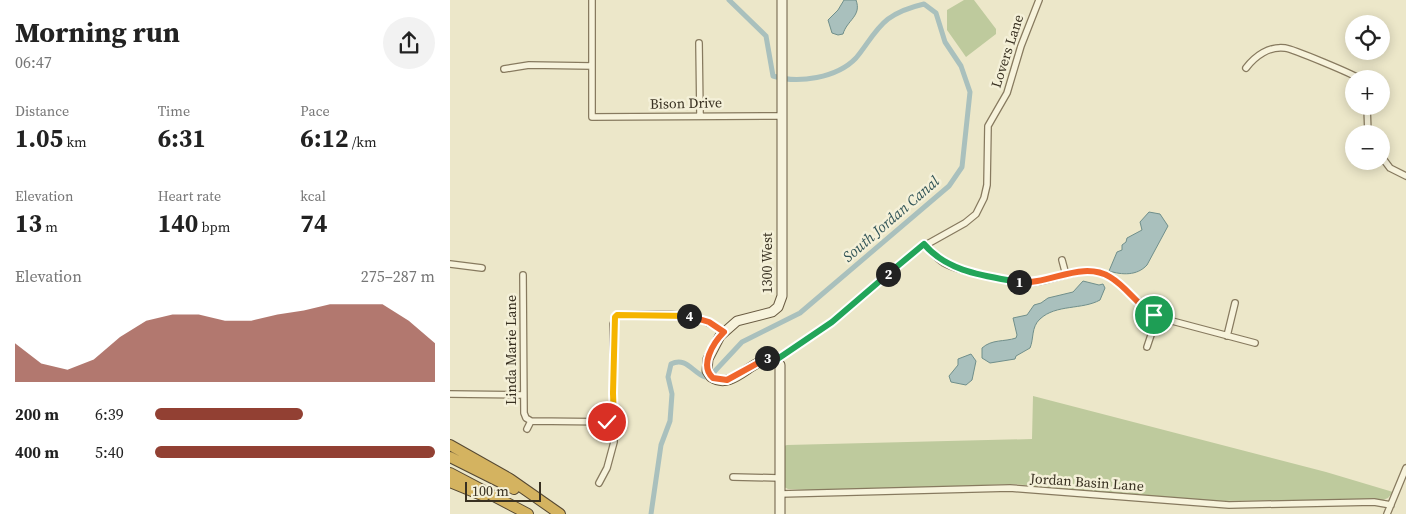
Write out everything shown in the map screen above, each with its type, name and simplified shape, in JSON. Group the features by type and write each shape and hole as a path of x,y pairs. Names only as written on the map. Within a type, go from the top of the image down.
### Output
{"highway":[{"path":"450,445 510,479 560,514"},
{"path":"450,457 512,488 553,514"},
{"path":"450,472 528,514"},
{"path":"450,482 523,514"}],"street":[{"path":"504,69 530,65 592,66 592,0"},
{"name":"1300 West","path":"776,360 764,359 727,380 714,379 708,371 708,359 716,342 724,332 743,319 772,312 781,300 782,0"},
{"name":"Lovers Lane","path":"776,360 832,322 924,244 969,221 981,205 988,185 988,126 1007,93 1021,46 1039,0"},
{"path":"699,44 700,116"},
{"path":"1246,68 1257,54 1285,48 1345,71"},
{"name":"Bison Drive","path":"592,66 592,117 781,116"},
{"path":"1390,168 1406,176"},
{"path":"924,244 936,258 948,265 1014,281 1036,282 1090,271 1106,275 1157,317 1255,343"},
{"path":"1062,260 1066,275"},
{"path":"450,264 482,268"},
{"name":"Linda Marie Lane","path":"523,275 523,395 524,413 526,418 531,421"},
{"path":"1227,336 1235,303"},
{"path":"599,483 611,456 614,442 613,324 615,317 617,315 689,316 709,322 724,332"},
{"path":"1147,347 1157,317"},
{"path":"776,360 781,369 780,514"},
{"path":"450,394 523,395"},
{"path":"527,428 531,421 614,422"},
{"path":"1387,514 1406,468"},
{"path":"733,478 780,478"},
{"name":"Jordan Basin Lane","path":"780,494 1010,488 1220,505 1374,502 1391,505"}],"green space":[{"path":"964,0 974,0 996,29 996,34 966,57 947,30 947,10"},
{"path":"1033,396 1326,472 1393,492 1388,498 1383,500 1205,501 1012,484 831,491 788,489 784,487 784,446 787,445 1032,439"}],"water":[{"path":"844,0 856,0 857,10 843,34 838,35 832,33 828,20 838,10"},
{"path":"1149,212 1160,214 1168,226 1147,265 1139,271 1129,274 1109,271 1117,252 1122,250 1122,245 1126,242 1127,238 1142,230 1140,222"},
{"path":"1083,281 1099,285 1103,284 1105,288 1100,300 1046,314 1035,326 1030,348 1016,356 1015,359 990,363 982,358 982,348 986,345 1016,338 1013,318 1027,315 1034,305 1048,298 1073,292"},
{"path":"971,354 976,361 972,380 966,385 951,382 949,376 958,365 958,359"}],"waterway":[{"name":"South Jordan Canal","path":"714,372 742,342 800,313 949,186 962,167 970,92 961,66 945,42 936,13 924,4 896,14 883,23 856,58 848,65 817,78 794,79 773,76 766,36 729,0"},
{"name":"South Jordan Canal","path":"651,514 661,445 670,421 672,394 668,377 671,364 681,362 705,377"}],"route":[{"path":"607,422 614,422 613,324 617,315 684,315 694,316 709,322 724,332 710,353 707,366 708,371 714,379 727,380 764,359 776,360 785,351 827,326 924,244 936,258 948,265 1019,282 1036,282 1085,271 1101,273 1115,280 1154,315"}]}
